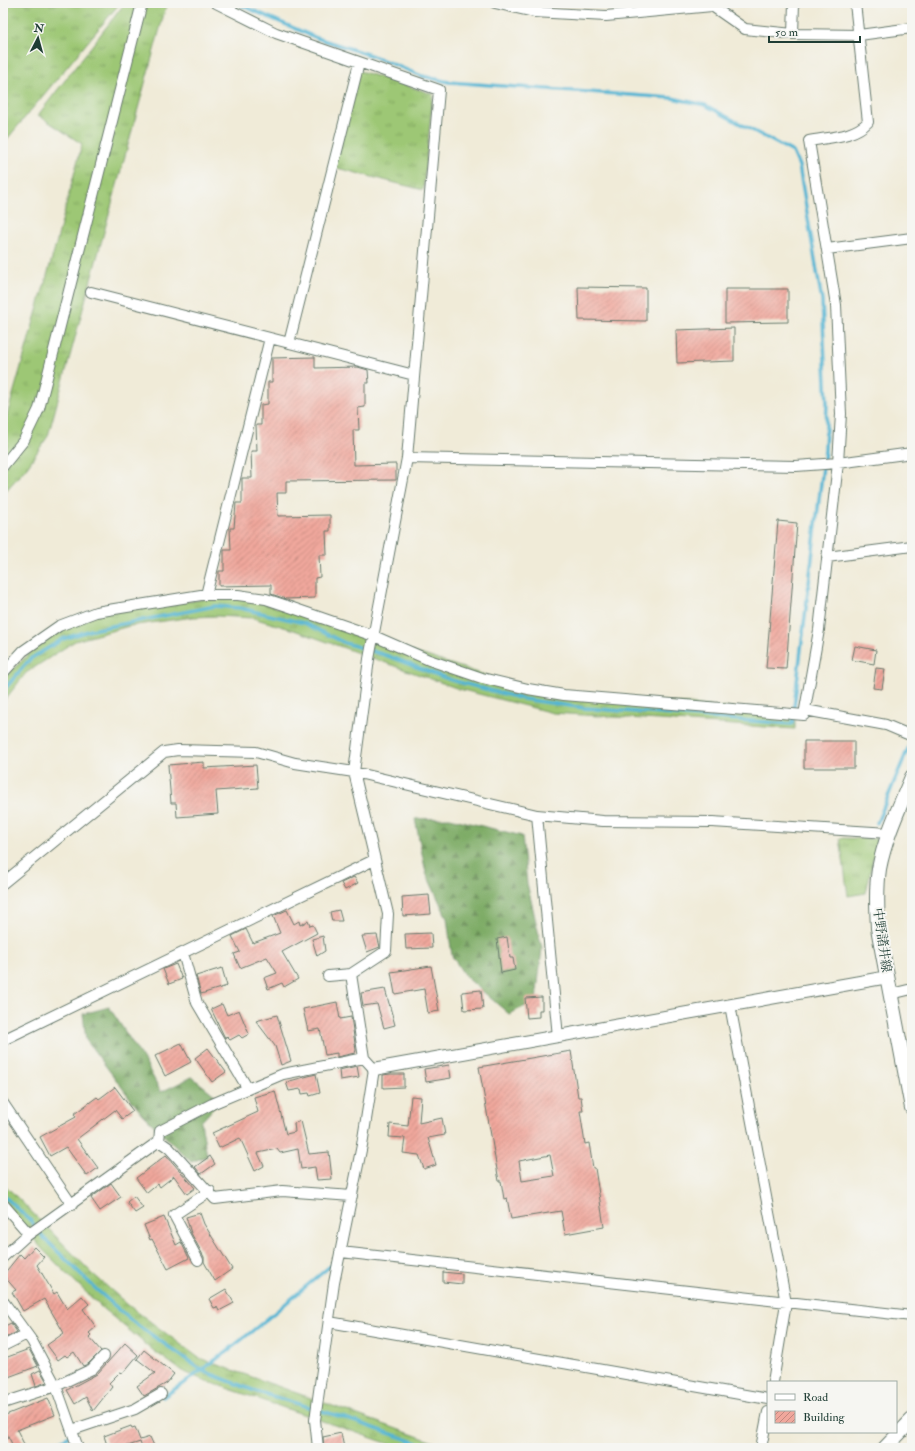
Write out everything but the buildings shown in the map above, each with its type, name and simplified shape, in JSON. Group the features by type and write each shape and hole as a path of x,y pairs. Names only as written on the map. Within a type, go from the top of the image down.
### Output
{"main road":[{"name":"中野諸井線","path":"912,777 889,833 880,869 877,899 878,928 912,1108"},
{"path":"885,1448 912,1420"}],"street":[{"path":"3,466 24,440 39,409 142,3"},
{"path":"216,3 276,33 439,90 407,458 369,659 354,772 388,914 386,951 351,974 328,976"},
{"path":"495,3 534,12 606,16 712,6 744,29 794,34 860,35 912,28"},
{"path":"794,3 794,34"},
{"path":"3,673 23,651 59,626 96,612 206,595 238,594 266,599 373,637 432,661 482,678 533,690 564,695 804,715 819,630 838,463 841,414 836,305 810,141 861,130 868,122 860,35 855,3"},
{"path":"289,343 359,63"},
{"path":"827,249 912,238"},
{"path":"92,292 414,376"},
{"path":"206,595 270,338"},
{"path":"407,458 796,466 838,463 912,453"},
{"path":"827,557 912,546"},
{"path":"805,710 886,725 912,736"},
{"path":"3,883 164,752 178,750 256,752 297,764 354,772 537,816 603,821 712,822 889,833"},
{"path":"537,816 558,1037"},
{"path":"3,1040 374,860"},
{"path":"183,953 197,1003 248,1089"},
{"path":"351,974 364,1058 374,1069"},
{"path":"374,1069 888,977"},
{"path":"891,994 912,989"},
{"path":"730,1005 786,1303 773,1381"},
{"path":"3,1257 29,1234 72,1205 159,1141 160,1131 212,1104 283,1074 364,1058"},
{"path":"318,1448 315,1420 329,1322 374,1069"},
{"path":"3,1103 72,1205"},
{"path":"159,1141 169,1148 210,1191 215,1199 282,1191 352,1196"},
{"path":"198,1260 174,1215 210,1191"},
{"path":"3,1204 29,1234"},
{"path":"341,1252 912,1316"},
{"path":"3,1301 27,1334 56,1386 78,1448"},
{"path":"329,1322 767,1399"},
{"path":"3,1346 27,1334"},
{"path":"3,1403 56,1386 92,1369 104,1356"},
{"path":"72,1430 135,1409 161,1394"},
{"path":"761,1448 767,1417"}],"green space":[{"path":"3,3 120,3 3,144"},
{"path":"125,3 167,3 48,436 27,467 3,494 3,422 6,419 56,244 82,144 38,115"},
{"path":"357,70 433,94 423,190 333,167"},
{"path":"238,595 528,689 795,714 795,729 553,713 459,689 294,630 253,618 217,616 193,617 129,626 75,641 26,673 3,702 3,679 57,627 90,614"},
{"path":"450,818 522,836 527,883 542,948 536,1001 509,1014 465,976 452,956 447,918 426,873 415,819"},
{"path":"840,838 877,839 866,893 848,896"},
{"path":"109,1007 145,1062 161,1092 192,1077 221,1100 201,1122 207,1156 191,1162 142,1114 86,1040 83,1014"},
{"path":"3,1183 93,1274 128,1305 199,1358 450,1448 401,1448 206,1381 182,1371 154,1351 102,1308 43,1250 3,1202"}],"waterway":[{"path":"3,691 30,659 63,639 91,630 215,606 240,608 304,623 345,643 388,656 451,680 523,699 584,708 792,724 825,450 827,404 822,301 799,166 793,152 705,105 672,98 449,82 422,76 373,56 317,38 236,3"},
{"path":"877,823 912,739"},
{"path":"3,1195 31,1221 44,1238 97,1290 133,1322 203,1371 255,1391 342,1417 432,1448"},
{"path":"163,1397 208,1366 335,1262"},
{"path":"50,1448 69,1436"}]}
